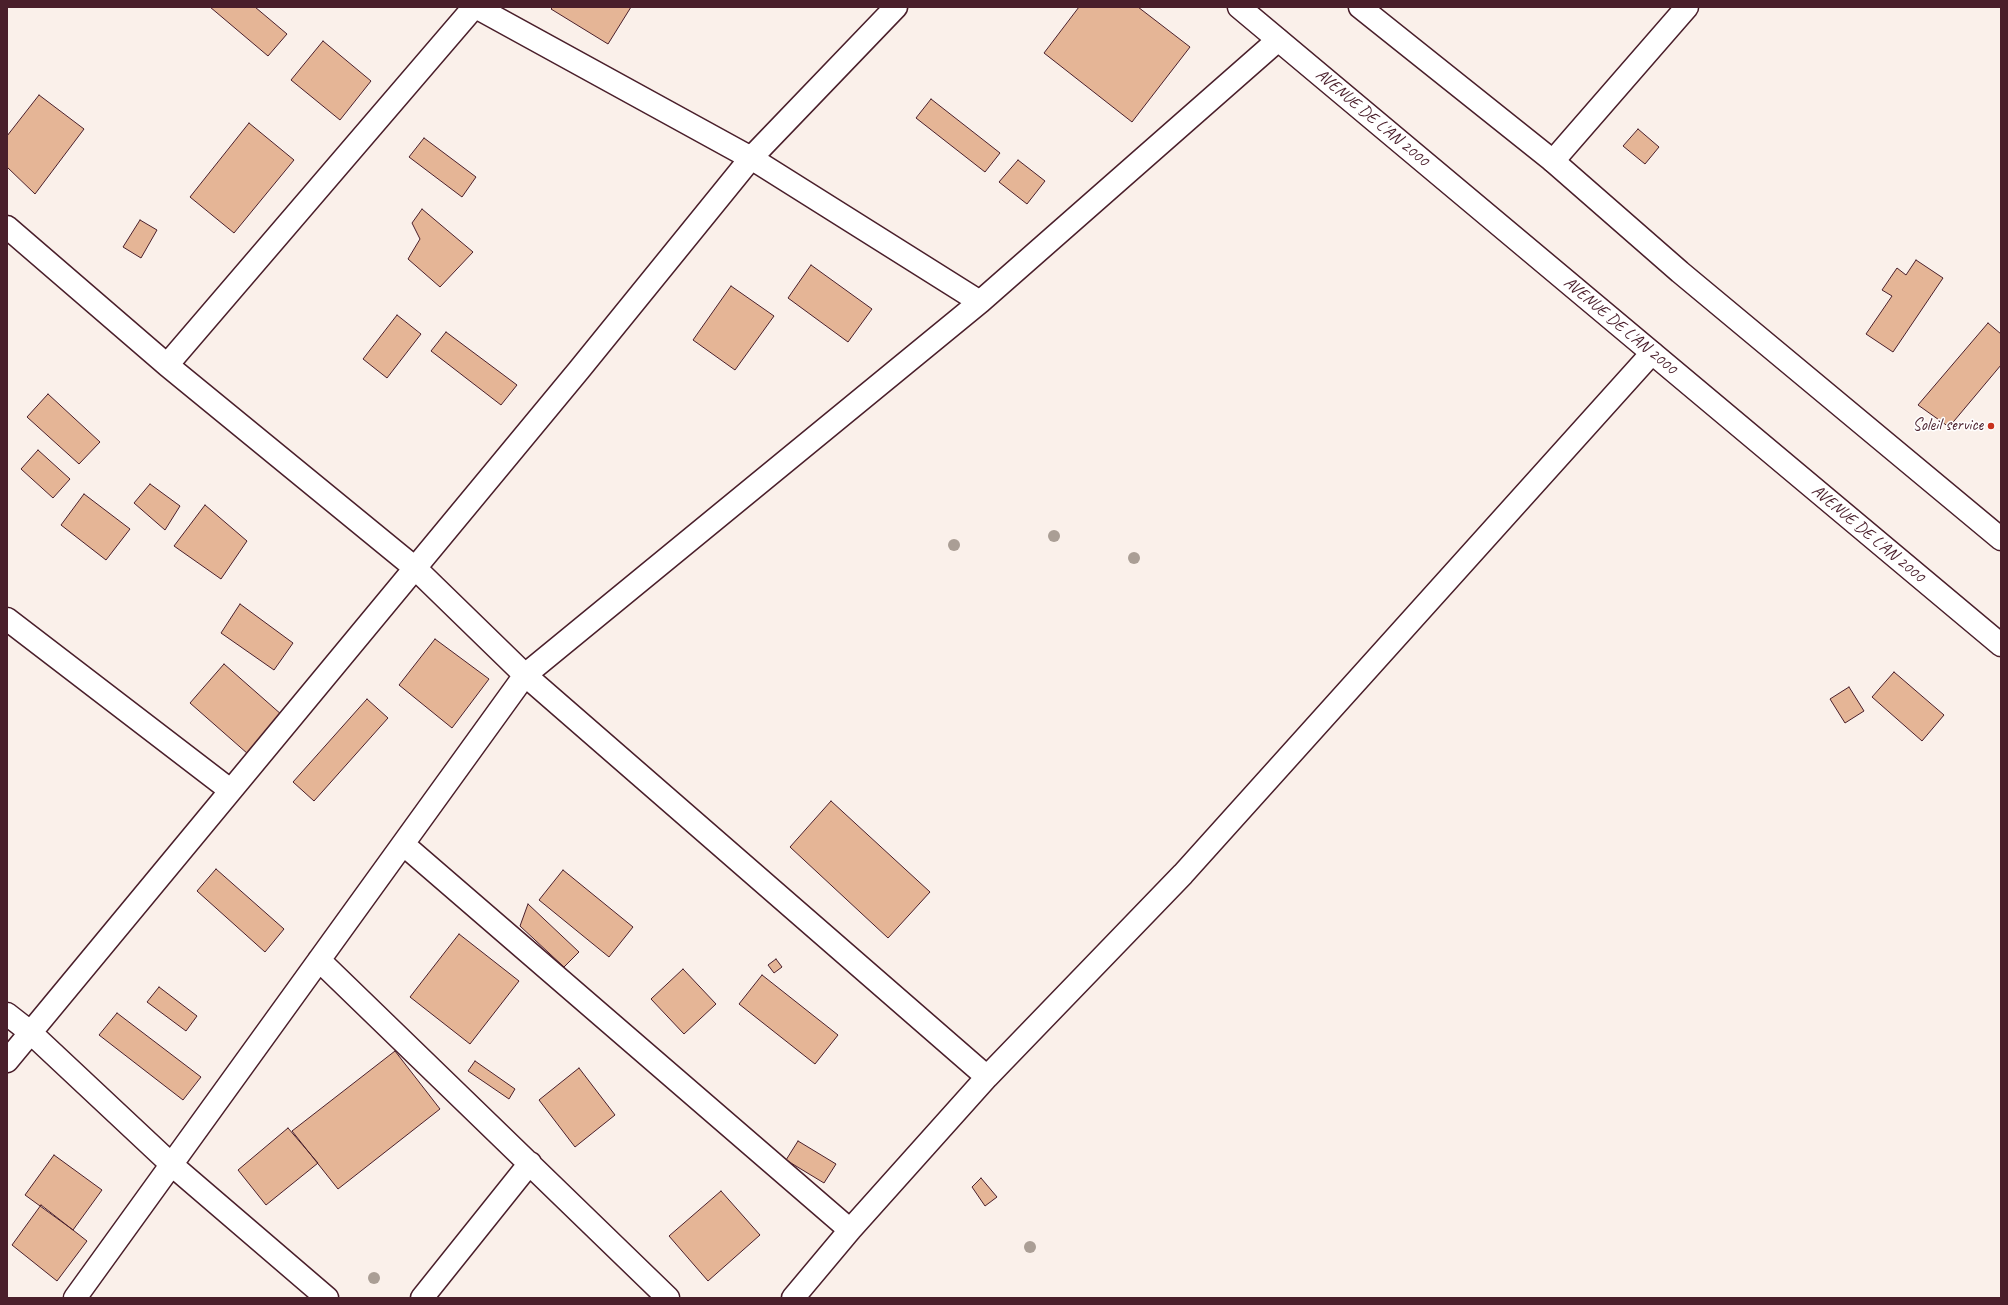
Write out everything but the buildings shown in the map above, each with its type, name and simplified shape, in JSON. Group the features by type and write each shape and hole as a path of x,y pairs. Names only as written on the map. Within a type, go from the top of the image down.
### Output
{"street":[{"path":"167,365 475,7 751,158 980,302"},
{"path":"7,1061 415,568 751,158 896,7"},
{"name":"AVENUE DE L'AN 2000","path":"1239,7 2001,645"},
{"path":"1360,7 1553,161 1686,277 2001,540"},
{"path":"1553,161 1688,7"},
{"path":"76,1298 525,675 980,302 1278,40"},
{"path":"7,227 167,365 415,568 525,675 987,1077"},
{"path":"793,1298 850,1230 987,1077 1183,874 1652,353"},
{"path":"7,619 230,790"},
{"path":"403,844 850,1230"},
{"path":"319,960 668,1298"},
{"path":"7,1014 30,1032 172,1165 327,1298"},
{"path":"422,1298 530,1163"}],"place":[{"name":"Soleil service","path":"1991,426"}]}
